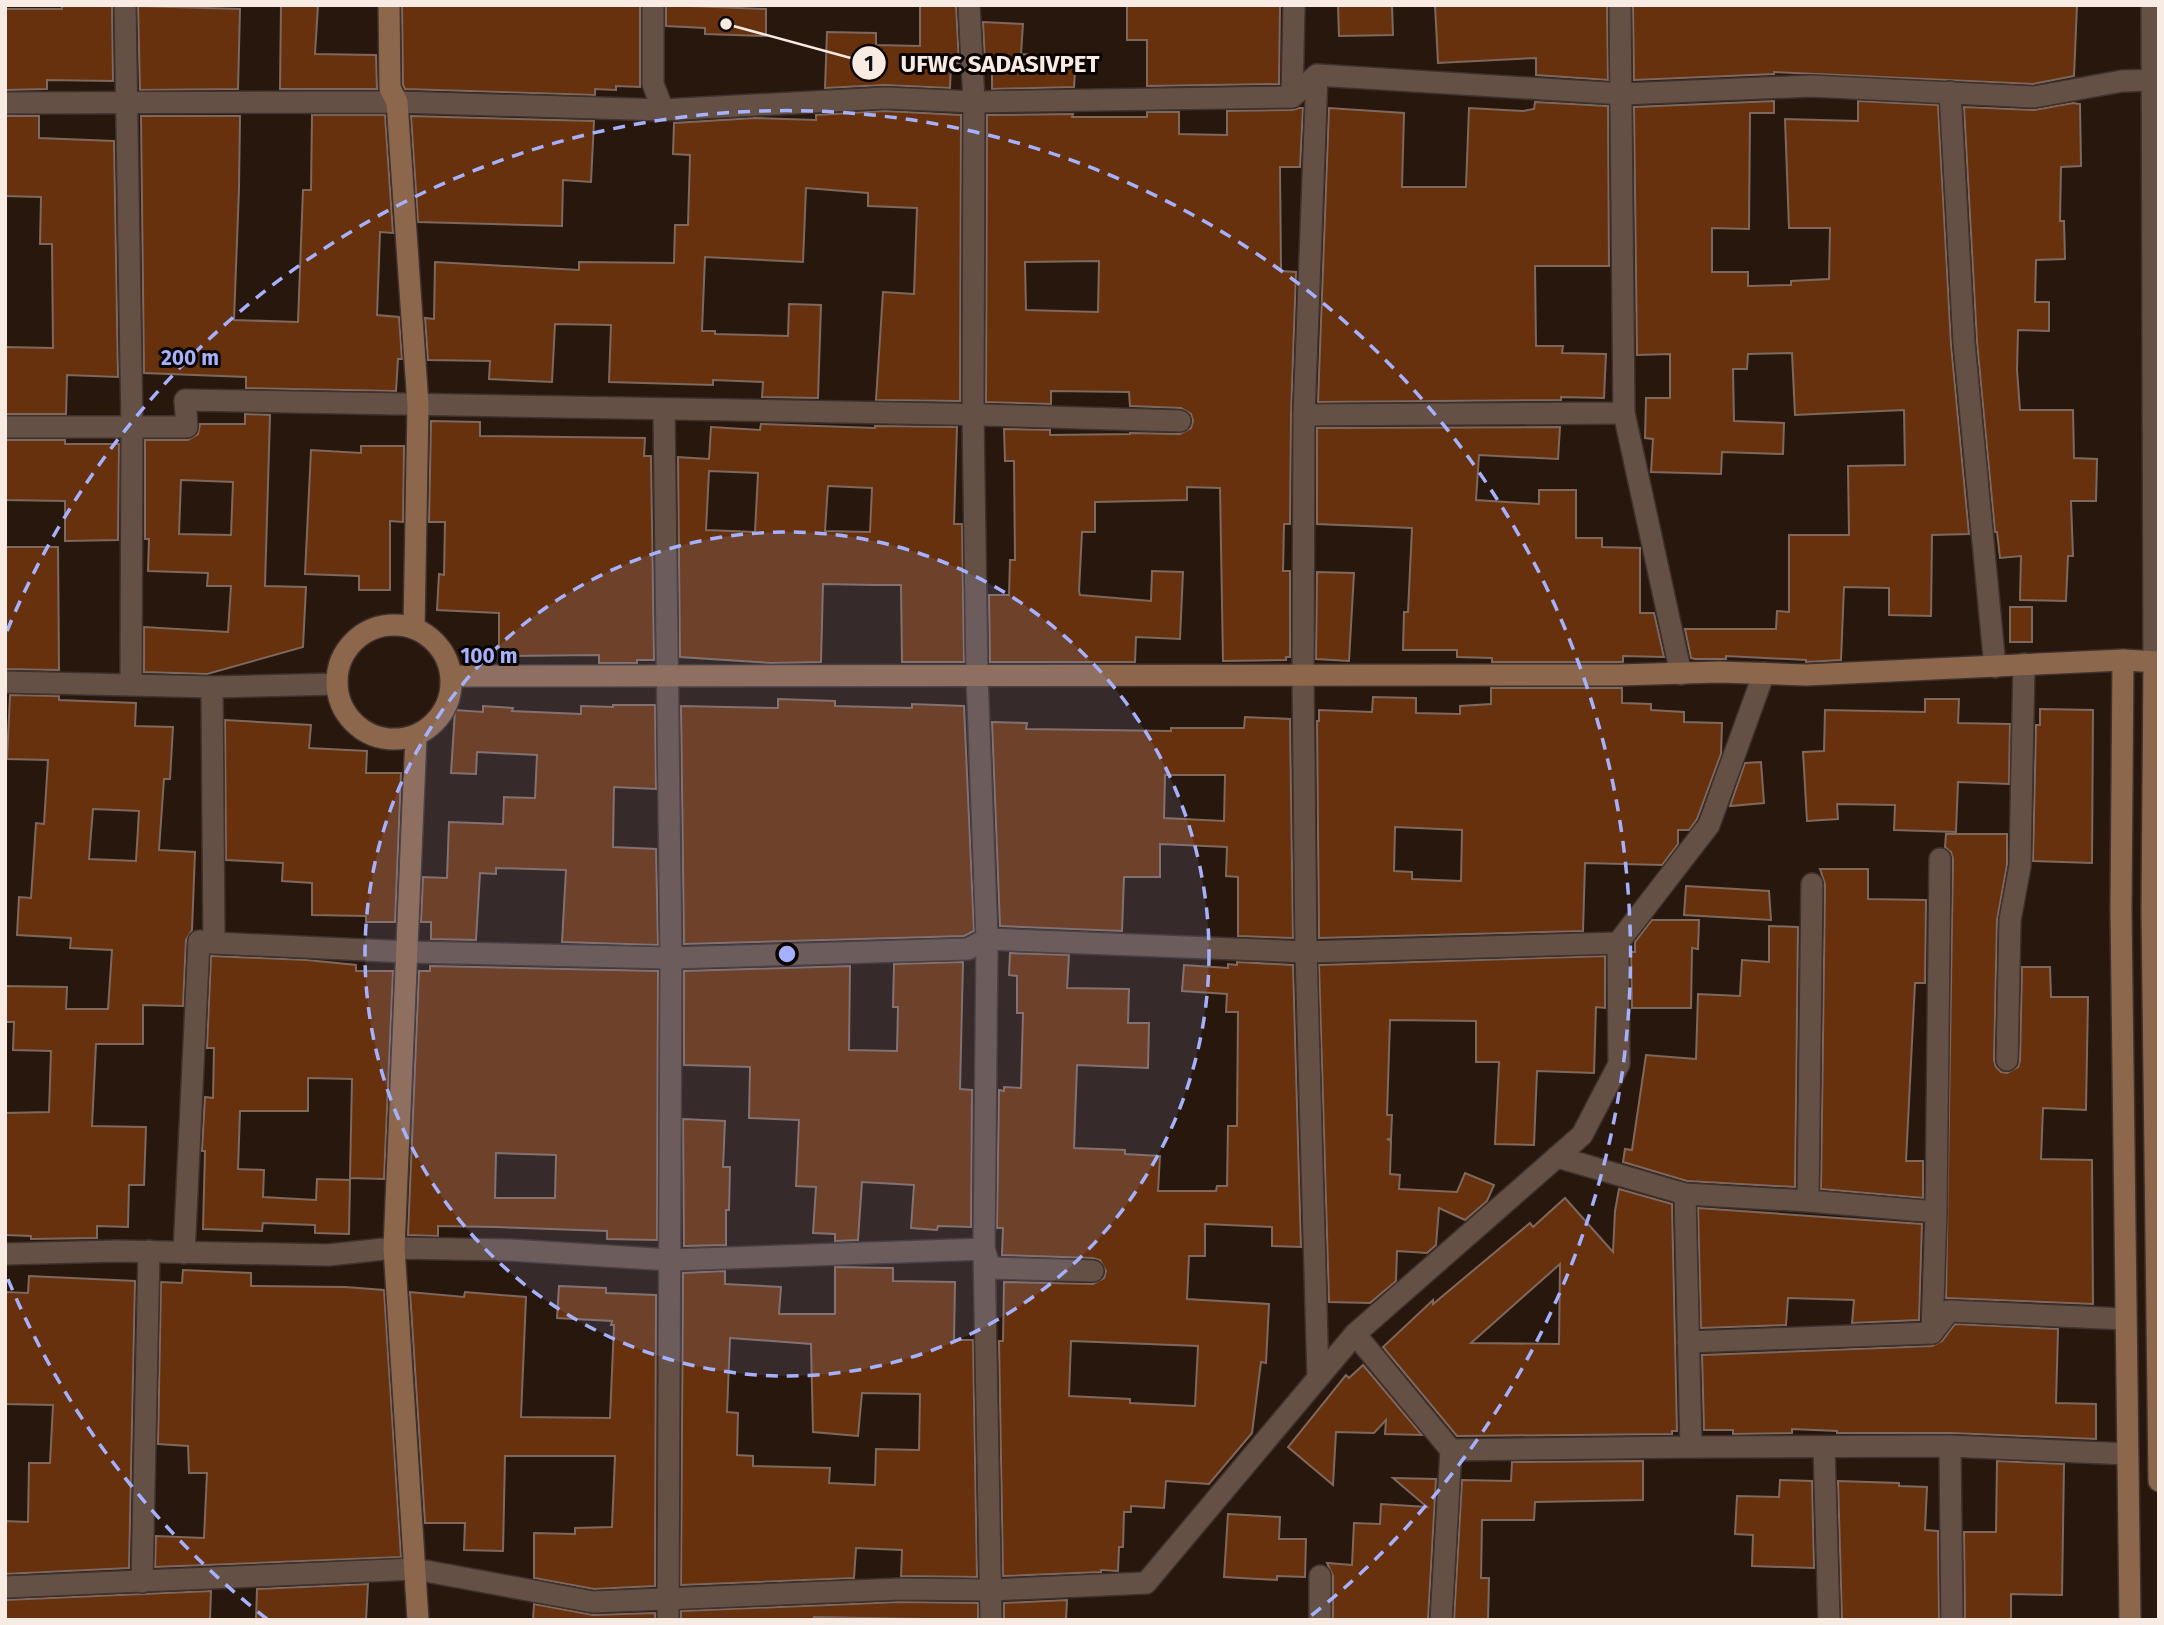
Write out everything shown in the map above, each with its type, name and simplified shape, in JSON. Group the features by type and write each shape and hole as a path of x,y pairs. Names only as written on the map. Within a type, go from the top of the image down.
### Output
{"main road":[{"path":"389,5 390,88 397,102 418,405 414,628"},
{"path":"396,625 414,628 432,639 445,656 451,676 450,694 443,712 431,726 416,736 394,740 373,736 355,723 342,706 337,684 339,666 348,649 361,635 377,627 396,625"},
{"path":"2123,660 2121,910 2130,1620"},
{"path":"451,676 1806,675 2123,660 2156,662 2152,912 2159,1481"},
{"path":"416,736 394,1248 418,1620"}],"street":[{"path":"125,5 132,427 131,684"},
{"path":"653,5 653,84 663,110"},
{"path":"970,5 974,102 973,416 977,676 987,939 984,1249 991,1620"},
{"path":"1292,97 1294,5"},
{"path":"1620,5 1623,93 1624,413 1681,674"},
{"path":"2152,5 2155,80 2156,662"},
{"path":"5,103 397,102 663,110 885,98 974,102 1292,97 1317,75 1623,93 1811,86 2034,97 2122,81 2155,80"},
{"path":"1317,75 1304,415 1303,674 1306,952 1318,1377"},
{"path":"1950,92 1964,343 1995,667"},
{"path":"5,428 187,427 185,400 1180,421"},
{"path":"664,410 671,958 668,1620"},
{"path":"1304,415 1624,413"},
{"path":"2007,1060 2010,920 2020,866 2024,664"},
{"path":"5,1587 415,1569 593,1602 900,1588 990,1590 1146,1583 1355,1334 1582,1135 1619,1063 1618,943 1709,825 1764,673"},
{"path":"5,682 212,687 337,684"},
{"path":"212,687 214,943"},
{"path":"1933,1333 1940,859"},
{"path":"1808,1201 1812,884"},
{"path":"184,1253 199,942 408,952 671,958 968,949 987,939 1306,952 1618,943"},
{"path":"1557,1157 1685,1194 1936,1212"},
{"path":"1685,1194 1691,1447"},
{"path":"5,1254 149,1251 328,1255 394,1248 510,1250 671,1260 984,1249"},
{"path":"984,1249 990,1268 1093,1271"},
{"path":"142,1581 149,1251"},
{"path":"1933,1333 1949,1311 2125,1319"},
{"path":"1688,1342 1933,1333"},
{"path":"1355,1334 1451,1450 1441,1620"},
{"path":"1451,1450 1950,1446 2127,1454"},
{"path":"1950,1446 1952,1620"},
{"path":"1825,1447 1829,1620"},
{"path":"1320,1576 1320,1620"}],"building":[{"path":"62,5 112,5 113,81 47,80 47,89 5,90 5,9 62,9"},
{"path":"281,5 318,5 315,54 376,55 377,89 280,89"},
{"path":"402,5 640,5 640,87 595,89 595,95 405,89"},
{"path":"666,5 766,9 766,36 705,34 705,28 666,26"},
{"path":"920,5 956,5 959,63 951,63 950,88 884,85 825,88 827,32 876,33 876,45 920,46"},
{"path":"1127,5 1280,5 1279,84 1147,86 1147,40 1127,40"},
{"path":"1338,5 1392,5 1393,35 1339,36"},
{"path":"1435,5 1607,5 1608,80 1536,75 1536,58 1438,63"},
{"path":"1633,5 2077,5 2074,76 2033,84 1774,72 1634,80"},
{"path":"138,6 240,9 238,89 140,90"},
{"path":"983,22 1023,24 1021,54 1076,58 1074,87 992,89 992,62 985,63"},
{"path":"1774,101 1774,113 1750,113 1749,229 1712,228 1712,272 1748,272 1748,286 1791,285 1791,281 1829,279 1830,228 1789,228 1785,119 1858,121 1858,101 1938,105 1951,344 1969,534 1932,535 1931,616 1889,615 1889,588 1844,587 1841,660 1806,662 1726,656 1726,659 1695,659 1691,658 1685,629 1776,629 1777,611 1789,612 1789,535 1849,535 1848,466 1905,465 1904,410 1795,415 1792,353 1748,354 1747,369 1733,369 1734,421 1784,423 1783,454 1722,452 1721,474 1651,472 1653,439 1645,438 1646,398 1670,398 1670,354 1637,355 1634,107"},
{"path":"1535,102 1608,106 1609,266 1535,266 1536,346 1563,346 1562,353 1606,354 1604,398 1318,402 1329,108 1404,113 1402,187 1466,187 1469,108 1523,111 1534,109"},
{"path":"2080,104 2081,166 2061,167 2060,221 2064,221 2065,259 2036,260 2035,302 2049,302 2049,331 2018,330 2017,370 2020,410 2073,410 2074,458 2097,459 2096,501 2071,501 2073,556 2068,556 2066,601 2020,600 2021,556 2000,558 1995,532 1977,342 1964,107 2034,110"},
{"path":"1303,108 1300,167 1280,167 1281,271 1296,272 1290,524 1284,524 1283,571 1290,571 1290,657 1286,657 1286,660 1223,661 1220,488 1187,487 1187,500 1095,502 1095,532 1082,532 1079,591 1080,595 1151,601 1152,571 1183,572 1180,639 1136,637 1135,662 990,662 989,595 1009,595 1010,560 1015,560 1014,461 1005,461 1004,429 1050,430 1050,435 1180,434 1191,428 1193,421 1191,414 1181,408 1130,406 1129,392 1051,391 1051,404 986,402 987,115 1147,117 1147,112 1179,112 1179,134 1227,135 1227,111","holes":["1099,261 1098,312 1026,310 1025,262"]},
{"path":"885,111 961,115 960,401 876,400 883,292 914,294 917,208 868,206 868,193 806,188 803,262 705,257 702,331 715,331 715,334 788,336 789,304 821,305 818,398 762,397 763,382 713,380 713,385 609,382 611,325 555,324 552,382 489,379 490,361 428,360 425,318 434,319 435,262 579,270 579,262 674,263 675,225 688,225 690,155 673,154 674,123 755,118 816,120 816,115"},
{"path":"312,115 385,115 393,233 380,232 377,315 399,317 402,359 398,359 396,391 246,388 246,377 144,373 141,116 240,116 234,320 298,322 303,190 311,190"},
{"path":"5,116 39,116 39,138 114,141 118,377 67,375 66,414 5,414 5,347 53,348 52,244 40,244 41,197 5,196"},
{"path":"411,116 594,121 591,182 563,180 562,226 418,222"},
{"path":"245,414 270,415 265,586 306,587 303,647 207,674 144,672 144,627 228,632 231,586 207,586 208,573 148,571 149,539 145,539 145,440 188,440 198,434 200,424 245,424","holes":["181,480 233,482 231,535 179,534"]},
{"path":"431,421 480,422 480,436 645,438 644,456 651,456 654,660 599,663 599,655 499,656 499,613 437,610 439,574 444,575 445,522 429,522"},
{"path":"761,424 875,428 957,427 954,524 962,524 964,662 902,662 901,585 823,584 821,662 771,663 680,657 678,457 709,459 711,427 760,430","holes":["709,471 758,473 755,532 706,530","828,486 872,488 870,532 825,531"]},
{"path":"1560,427 1558,459 1479,455 1476,500 1539,504 1539,490 1576,490 1576,538 1602,538 1602,547 1640,548 1640,613 1654,613 1664,657 1623,656 1623,662 1492,662 1492,658 1457,657 1457,650 1403,650 1404,612 1408,612 1412,528 1317,524 1317,428"},
{"path":"5,440 65,440 65,444 119,444 118,540 65,541 65,501 5,500"},
{"path":"361,446 404,446 403,522 390,521 390,590 359,590 359,576 305,574 311,450 361,453"},
{"path":"5,547 58,547 59,670 5,669"},
{"path":"1317,572 1354,573 1349,661 1316,659"},
{"path":"2010,607 2032,607 2032,642 2010,642"},
{"path":"1491,688 1622,688 1622,703 1651,704 1651,710 1684,712 1684,722 1722,723 1721,754 1697,819 1689,830 1678,830 1678,844 1662,865 1585,863 1583,931 1319,938 1319,710 1372,712 1373,697 1416,698 1416,713 1460,714 1460,706 1491,704","holes":["1395,827 1462,830 1461,881 1412,879 1412,872 1394,871"]},
{"path":"10,695 59,696 59,700 136,703 135,726 173,727 170,779 164,779 159,850 195,852 192,930 186,940 183,1006 143,1005 143,1044 96,1044 92,1126 146,1127 144,1185 129,1185 128,1227 97,1226 97,1238 31,1239 31,1236 5,1235 5,1113 49,1112 51,1051 13,1050 14,1022 5,1022 5,986 67,987 66,1009 108,1009 112,950 70,948 71,938 17,935 19,897 31,898 36,823 44,824 48,760 7,759","holes":["93,809 139,811 136,861 89,859"]},
{"path":"778,699 835,701 835,706 964,706 974,931 964,936 684,944 681,706 778,708"},
{"path":"1925,699 1959,699 1958,723 2010,724 2009,784 1958,782 1956,832 1894,830 1895,805 1837,804 1838,819 1807,821 1803,752 1824,751 1825,710 1925,712"},
{"path":"655,705 656,789 614,787 613,847 656,849 658,945 562,942 566,870 496,868 496,874 480,873 476,940 431,939 431,922 421,922 423,877 447,878 449,822 503,824 504,797 535,798 537,755 477,752 476,774 451,773 455,710 483,712 483,706 513,708 512,711 581,714 581,706"},
{"path":"2040,709 2093,710 2092,863 2033,861 2036,725 2040,725"},
{"path":"1245,717 1290,719 1293,938 1238,936 1238,877 1226,876 1227,847 1160,844 1160,877 1124,877 1122,931 1000,926 992,722 1027,723 1026,729 1171,731 1171,728 1244,728","holes":["1165,775 1225,775 1224,821 1164,818"]},
{"path":"225,720 311,725 309,748 367,751 366,773 401,773 395,922 366,922 366,916 312,915 312,883 282,881 283,863 226,860"},
{"path":"1761,762 1764,803 1730,806 1745,763"},
{"path":"1946,834 2007,834 2007,865 1997,920 1996,1067 2007,1073 2018,1067 2020,1061 2022,967 2050,967 2051,997 2088,997 2086,1110 2043,1108 2041,1159 2092,1160 2093,1304 1946,1298 1953,859 1951,852 1945,847"},
{"path":"1820,869 1868,869 1868,899 1926,900 1925,983 1915,983 1906,1161 1923,1161 1923,1198 1821,1189 1825,884"},
{"path":"1686,886 1769,891 1771,920 1684,915"},
{"path":"1652,920 1699,920 1698,949 1692,948 1691,1008 1632,1008 1631,952 1635,952 1635,942"},
{"path":"1769,926 1798,927 1795,1187 1687,1181 1623,1162 1625,1149 1632,1150 1646,1055 1696,1059 1698,994 1740,996 1742,960 1769,962"},
{"path":"1010,953 1069,955 1067,988 1129,989 1128,1023 1149,1023 1148,1068 1077,1065 1074,1148 1125,1150 1125,1154 1160,1156 1158,1191 1216,1191 1217,1186 1227,1186 1228,1126 1237,1126 1238,1012 1226,1012 1227,994 1182,991 1184,965 1228,968 1228,964 1237,965 1237,962 1293,965 1301,1247 1272,1246 1272,1227 1205,1224 1205,1256 1189,1256 1187,1299 1269,1304 1266,1363 1261,1362 1252,1433 1209,1484 1166,1481 1164,1508 1131,1506 1131,1512 1124,1512 1123,1547 1119,1547 1118,1571 1003,1576 999,1341 1003,1341 1004,1282 1093,1284 1104,1278 1106,1271 1100,1260 1093,1258 1002,1255 1003,1228 997,1228 999,1090 1004,1091 1004,1087 1021,1088 1023,1013 1017,1013 1017,976 1009,975","holes":["1071,1341 1198,1346 1195,1406 1130,1403 1130,1399 1069,1396"]},
{"path":"211,956 307,960 356,965 356,971 393,971 384,1179 350,1178 352,1079 308,1078 308,1111 240,1111 238,1169 264,1170 263,1197 316,1200 317,1179 350,1180 349,1234 315,1233 315,1225 263,1223 262,1231 203,1229 205,1151 202,1151 205,1097 213,1098 214,1048 207,1048"},
{"path":"1605,956 1605,1008 1596,1007 1594,1073 1537,1071 1534,1145 1495,1144 1499,1062 1476,1062 1476,1021 1390,1020 1387,1115 1392,1115 1391,1139 1387,1139 1391,1141 1390,1174 1400,1175 1399,1189 1457,1192 1465,1173 1494,1185 1487,1201 1465,1220 1439,1208 1436,1245 1427,1253 1397,1251 1396,1281 1370,1303 1329,1302 1319,965"},
{"path":"963,962 960,1089 972,1090 971,1227 938,1226 937,1230 911,1228 914,1185 862,1182 858,1240 835,1241 835,1234 813,1233 816,1187 796,1186 799,1120 749,1118 750,1067 684,1065 684,971 850,966 849,1050 897,1051 898,1007 893,1007 894,964"},
{"path":"430,966 658,971 657,1240 607,1239 607,1231 496,1227 438,1226 438,1236 408,1235 419,971 430,971","holes":["496,1153 556,1155 555,1198 495,1198"]},
{"path":"683,1119 725,1121 723,1167 730,1167 726,1245 684,1246"},
{"path":"1619,1189 1672,1204 1677,1431 1672,1431 1672,1434 1457,1436 1383,1347 1433,1300 1433,1304 1530,1223 1533,1227 1565,1198 1613,1252","holes":["1560,1264 1559,1344 1471,1343"]},
{"path":"1698,1208 1922,1224 1919,1320 1852,1323 1854,1300 1788,1298 1786,1325 1701,1328"},
{"path":"835,1267 893,1268 893,1281 955,1282 954,1340 973,1340 977,1577 901,1576 902,1550 856,1548 854,1578 681,1585 683,1273 725,1271 725,1284 781,1287 779,1314 835,1314","holes":["730,1338 811,1344 813,1432 858,1436 862,1393 920,1394 919,1450 876,1449 875,1485 829,1483 830,1468 753,1466 753,1456 737,1455 738,1413 727,1412"]},
{"path":"183,1270 251,1273 251,1286 384,1290 401,1557 155,1567 156,1536 204,1538 207,1473 189,1473 188,1446 158,1444 161,1282 182,1283"},
{"path":"29,1276 135,1281 129,1568 5,1574 5,1521 28,1522 29,1463 50,1463 53,1405 5,1404 5,1292 28,1293"},
{"path":"559,1286 606,1288 606,1293 656,1295 655,1586 594,1589 534,1578 534,1533 575,1534 575,1528 612,1527 615,1456 505,1456 503,1551 464,1550 465,1523 425,1523 410,1292 464,1297 465,1292 526,1297 521,1417 610,1418 614,1325 611,1325 612,1321 557,1318"},
{"path":"1955,1324 2058,1329 2056,1403 2096,1404 2096,1439 1951,1433 1837,1433 1792,1429 1792,1433 1733,1434 1733,1430 1704,1430 1702,1355 1932,1346 1942,1341"},
{"path":"1363,1365 1422,1435 1385,1434 1386,1420 1374,1433 1336,1432 1333,1485 1288,1447 1346,1375 1349,1378"},
{"path":"1643,1461 1643,1500 1535,1502 1534,1520 1482,1520 1481,1578 1489,1578 1488,1620 1454,1620 1462,1480 1511,1481 1512,1462"},
{"path":"1997,1461 2064,1464 2062,1595 2011,1594 2011,1620 1965,1620 1964,1532 1996,1532"},
{"path":"1393,1478 1436,1479 1428,1620 1333,1620 1333,1576 1327,1563 1352,1565 1354,1523 1380,1524 1381,1504 1427,1507"},
{"path":"1780,1480 1812,1481 1814,1568 1752,1566 1753,1535 1735,1534 1737,1496 1779,1497"},
{"path":"1838,1481 1899,1483 1899,1486 1927,1487 1925,1530 1938,1531 1939,1620 1842,1620"},
{"path":"1228,1514 1280,1517 1279,1539 1306,1539 1305,1577 1277,1576 1277,1580 1224,1577"},
{"path":"368,1584 366,1620 256,1620 257,1589"},
{"path":"211,1591 210,1620 5,1620 5,1600"},
{"path":"1067,1600 1066,1620 1004,1620 1004,1603"},
{"path":"900,1602 978,1603 978,1620 814,1617 814,1620 681,1620 681,1611"},
{"path":"534,1604 593,1615 655,1613 655,1620 533,1620"}],"place":[{"name":"UFWC SADASIVPET","path":"726,24"}]}
